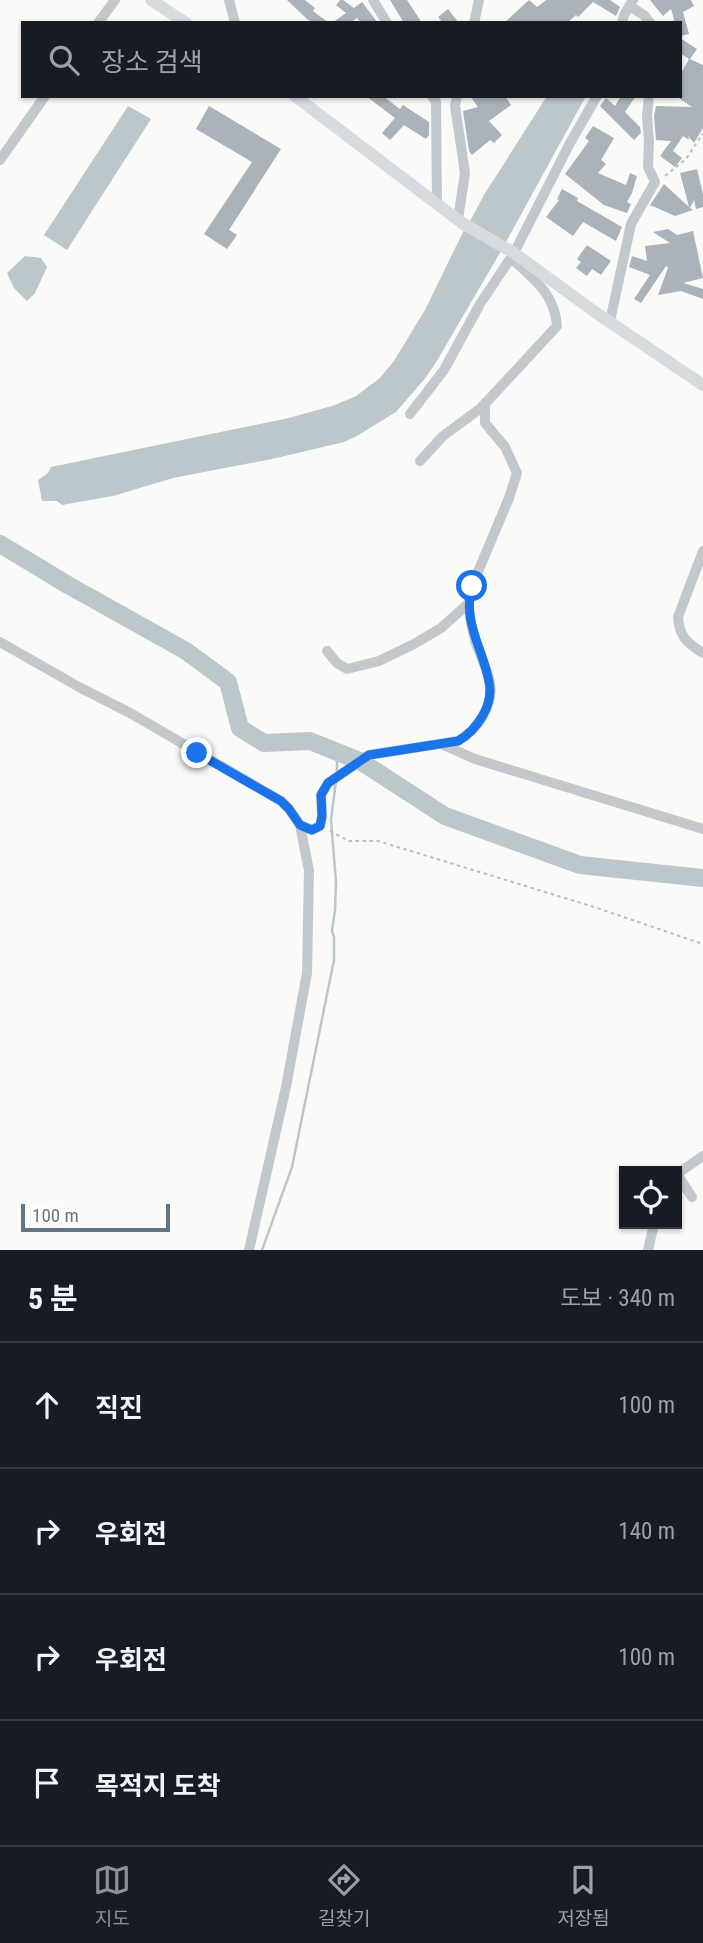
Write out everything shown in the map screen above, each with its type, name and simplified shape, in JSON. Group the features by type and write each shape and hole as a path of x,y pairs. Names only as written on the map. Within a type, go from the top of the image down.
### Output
{"main road":[{"path":"151,0 183,21"},
{"path":"298,98 460,221 703,385"}],"street":[{"path":"99,21 115,0"},
{"path":"229,0 234,21"},
{"path":"373,0 386,21"},
{"path":"474,21 479,0"},
{"path":"622,21 632,3 649,21"},
{"path":"0,160 45,98"},
{"path":"410,414 444,370 596,98"},
{"path":"610,321 631,224 655,183 648,167 646,116 649,98"},
{"path":"437,203 434,99 456,101 465,173 460,221"},
{"path":"420,461 443,436 485,404 557,326 551,299 511,254"},
{"path":"300,825 312,830 320,826 321,795 328,783 369,755 458,741 476,727 485,710 490,684 475,640 468,604 472,586 517,473 505,447 485,423 485,404"},
{"path":"703,551 678,617 678,628 688,644 703,653"},
{"path":"327,651 346,669 379,662 441,628 468,604"},
{"path":"0,642 281,801 300,825 309,871 307,973 286,1087 249,1250"},
{"path":"441,744 475,759 703,829"},
{"path":"682,1171 703,1156"},
{"path":"682,1182 692,1197"},
{"path":"648,1250 653,1229"}],"path":[{"path":"655,183 686,159 703,133"},
{"path":"327,829 349,841 378,841 591,906 703,944"}],"shaded area":[{"path":"546,98 585,98 506,242 470,221"},
{"path":"128,106 151,119 67,250 44,235"},
{"path":"464,230 501,251 427,376 396,412 344,442 173,478 113,496 62,505 57,501 42,501 38,480 48,473 51,467 289,418 356,396 380,378 394,361 425,310"},
{"path":"25,256 41,258 47,267 35,293 27,301 14,288 7,273"}],"building":[{"path":"287,0 305,0 315,8 313,11 326,21 307,19"},
{"path":"343,0 354,8 362,2 376,21 359,21 357,18 353,21 335,21 346,13 336,5"},
{"path":"390,0 407,0 421,21 403,21"},
{"path":"529,0 537,7 546,0 610,0 620,7 616,16 593,2 578,17 576,15 569,21 506,21"},
{"path":"650,0 691,0 694,6 683,12 689,34 682,36 682,21 674,21 671,9 663,16"},
{"path":"448,9 457,21 441,21 438,17"},
{"path":"682,39 697,49 690,59 703,65 703,128 694,143 688,136 689,140 683,136 673,151 682,158 675,167 660,156 671,141 656,140 654,116 656,106 692,107 680,99 682,71 689,59 682,54"},
{"path":"369,98 386,98 400,109 403,105 429,122 429,135 426,139 404,125 390,140 382,133 395,118"},
{"path":"471,98 506,98 511,105 489,121 502,135 494,143 490,140 472,155 469,151 463,111 478,107"},
{"path":"606,98 615,106 620,98 635,98 625,112 640,127 641,133 634,140 600,106"},
{"path":"209,106 281,149 229,230 237,235 227,249 204,234 252,162 196,129"},
{"path":"593,126 614,138 601,160 606,164 598,173 626,185 630,173 637,176 627,202 631,204 627,213 604,205 565,174 589,141 585,138"},
{"path":"697,169 703,207 696,209 694,200 690,208 693,210 675,216 650,205 664,184 689,207 680,173"},
{"path":"562,189 578,198 577,201 622,227 616,241 583,222 573,236 546,217 559,200 557,199"},
{"path":"668,229 677,235 693,231 703,278 683,283 703,289 703,299 681,291 658,295 668,268 666,266 641,303 634,299 650,275 629,267 632,256 647,261 645,246 670,243 653,232"},
{"path":"587,245 611,261 601,275 592,269 587,276 576,268 581,262 577,259"}],"waterway":[{"path":"0,544 186,651 228,682 240,728 264,743 310,741 360,761 445,816 580,865 703,878"},
{"path":"337,752 337,775"},
{"path":"262,1250 292,1167 334,960 332,931 336,882 331,820 336,781"}],"route":[{"path":"197,753 281,801 300,825 312,830 320,826 321,795 328,783 369,755 458,741 476,727 485,710 490,684 475,640 468,604 472,586"}]}
